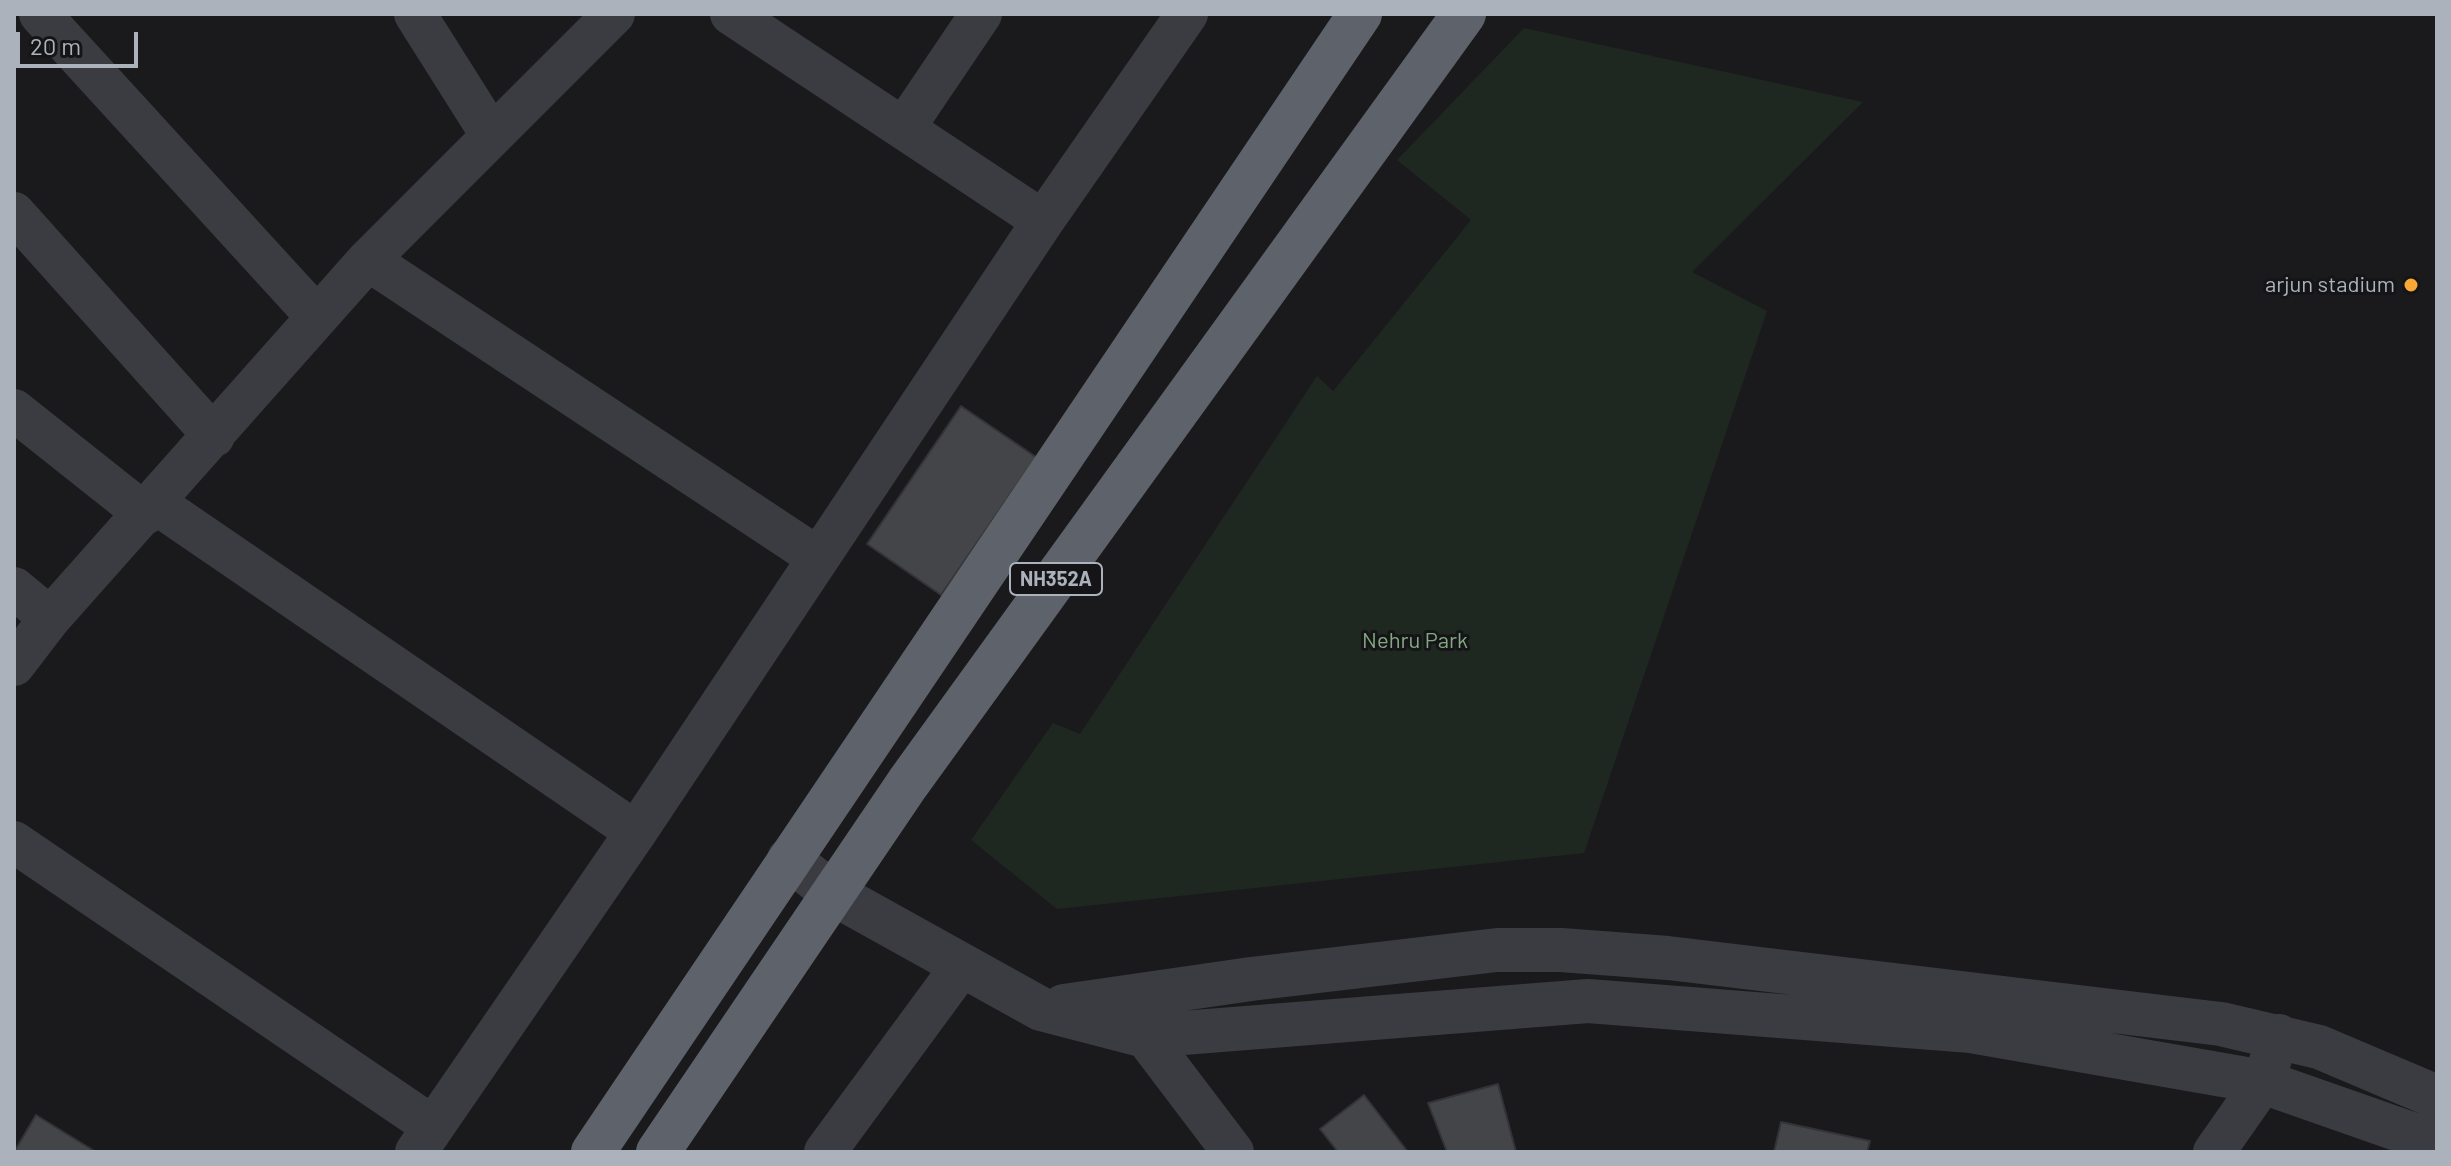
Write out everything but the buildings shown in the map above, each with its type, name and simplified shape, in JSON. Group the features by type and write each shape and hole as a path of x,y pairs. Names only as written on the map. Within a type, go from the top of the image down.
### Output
{"highway":[{"name":"NH352A","path":"593,1152 1360,14"},
{"name":"NH352A","path":"658,1152 908,783 1464,14"}],"street":[{"path":"40,14 317,317"},
{"path":"415,14 492,136"},
{"path":"14,665 50,618 368,260 614,14"},
{"path":"732,14 1043,221"},
{"path":"904,128 981,14"},
{"path":"14,842 424,1139 636,832 1043,221 1187,14"},
{"path":"14,213 214,436"},
{"path":"368,260 817,557"},
{"path":"14,410 150,508 636,832"},
{"path":"14,588 50,618"},
{"path":"789,859 834,894 1041,1009 1145,1036 1588,1001 1971,1031 2263,1082 2437,1143"},
{"path":"1041,1009 1251,979 1497,950 1561,950 1668,958 2221,1024 2279,1035 2319,1047 2437,1097"},
{"path":"825,1152 961,967"},
{"path":"2214,1152 2263,1082 2279,1035"},
{"path":"1145,1036 1233,1152"}],"green space":[{"name":"Nehru Park","path":"1524,28 1863,102 1692,272 1767,311 1584,853 1057,909 971,840 1053,723 1080,734 1317,376 1333,391 1471,220 1397,160"}],"place":[{"name":"arjun stadium","path":"2411,285"}]}
